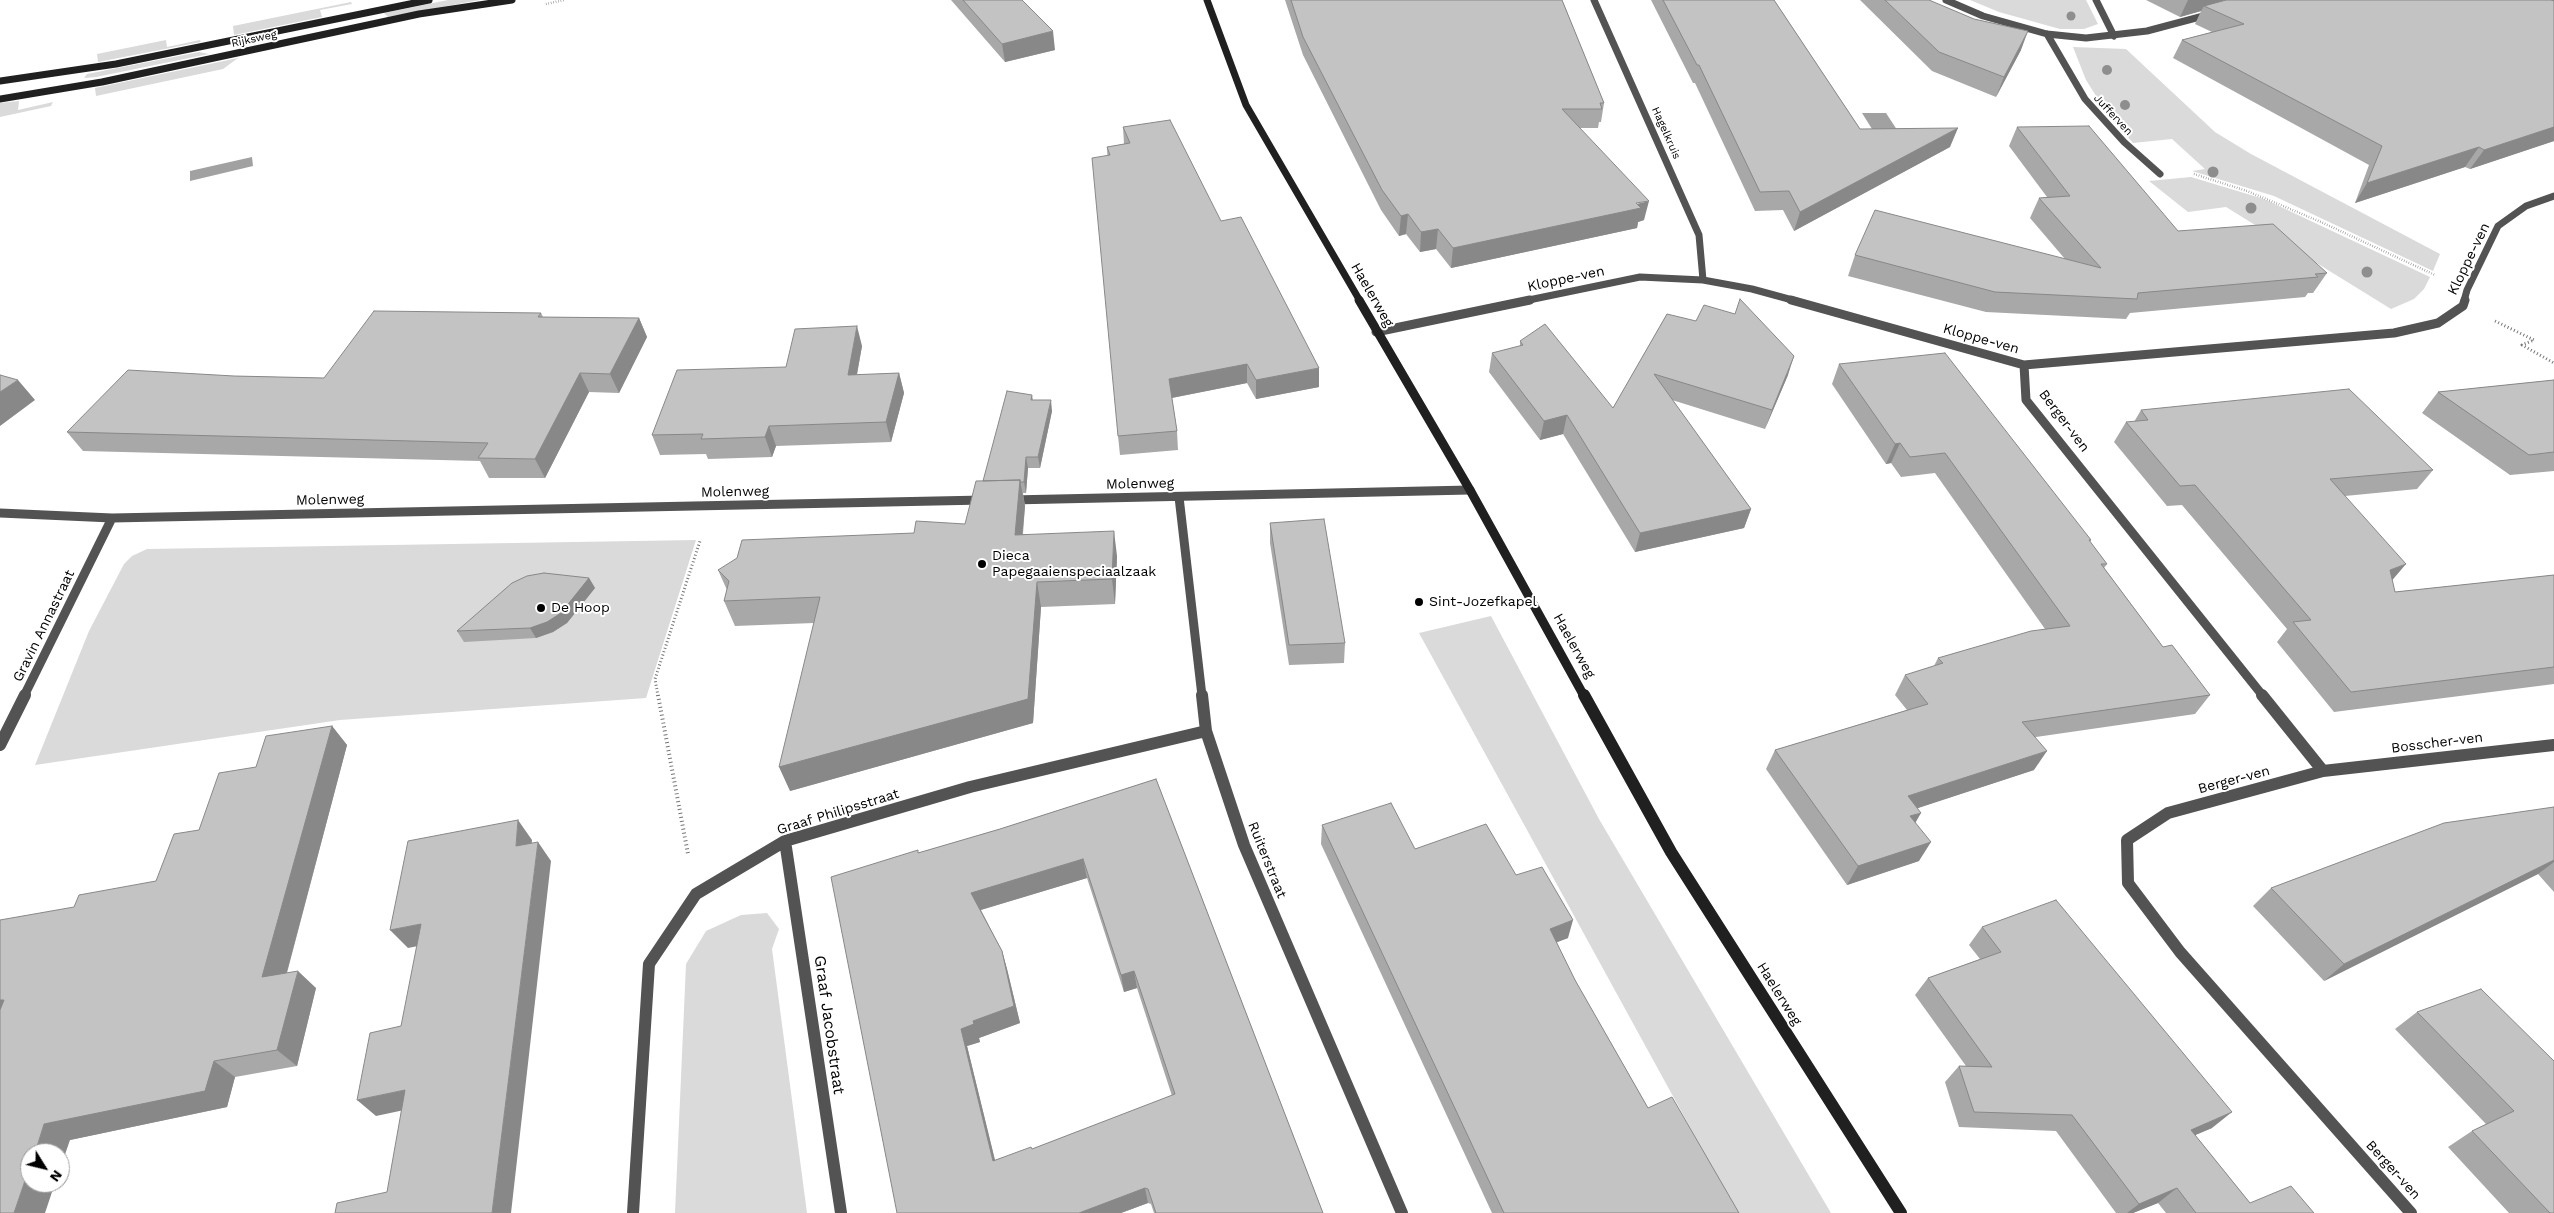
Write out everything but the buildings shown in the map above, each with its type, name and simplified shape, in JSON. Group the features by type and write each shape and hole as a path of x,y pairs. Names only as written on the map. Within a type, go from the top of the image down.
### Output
{"street":[{"name":"Rijksweg","path":"0,81 116,64 429,0"},
{"name":"Rijksweg","path":"0,99 102,82 419,14 512,0"},
{"name":"Haelerweg","path":"1207,0 1246,105 1376,332 1470,490 1671,852 1901,1213"},
{"name":"Hagelkruis","path":"1594,0 1699,235 1704,280"},
{"path":"1946,0 1983,16 2047,34 2086,38 2147,31 2220,12"},
{"path":"2096,0 2114,36"},
{"name":"Jufferven","path":"2047,34 2085,99 2124,142 2160,174"},
{"name":"Kloppe-ven","path":"1376,332 1640,277 1704,280 1752,289 2024,365 2394,334 2438,323 2463,306 2467,290 2498,226 2526,206 2554,196"},
{"name":"Berger-ven","path":"2024,365 2026,400 2323,771 2168,813 2127,840 2128,883 2180,952 2412,1213"},
{"name":"Molenweg","path":"0,514 112,518 1470,490"},
{"name":"Ruiterstraat","path":"1179,497 1206,731 1244,845 1402,1213"},
{"name":"Gravin Annastraat","path":"0,745 112,518"},
{"name":"Graaf Philipsstraat","path":"633,1213 649,964 696,894 785,841 970,787 1206,731"},
{"name":"Bosscher-ven","path":"2323,771 2554,745"},
{"name":"Graaf Jacobstraat","path":"785,841 840,1213"}],"path":[{"path":"2160,174 2163,176 2192,174 2247,191 2321,222 2467,290"},
{"path":"2463,306 2534,340 2522,345 2554,363"},
{"path":"696,894 655,679 699,548 704,506"}],"shaded area":[{"path":"448,0 480,0 388,17 384,13"},
{"path":"1970,0 2086,0 2098,24 2084,29 2060,29 1999,12"},
{"path":"351,2 352,4 320,10 322,17 234,35 233,26"},
{"path":"166,40 167,47 200,40 201,42 98,62 97,54"},
{"path":"2073,47 2126,49 2215,132 2251,154 2440,254 2433,271 2274,196 2192,171 2205,169 2172,139 2133,143 2105,110 2086,80"},
{"path":"199,52 209,54 84,78 87,74"},
{"path":"238,58 223,69 96,96 95,88"},
{"path":"19,101 18,110 53,102 51,106 0,117 0,103"},
{"path":"1862,113 1886,113 1901,136 1877,137"},
{"path":"252,157 253,166 190,181 190,171"},
{"path":"2191,177 2264,199 2430,277 2424,289 2414,299 2391,309 2226,207 2188,212 2149,181"},
{"path":"696,540 646,698 340,720 35,765 89,631 124,564 132,556 147,549"},
{"path":"1491,616 1599,819 1831,1213 1737,1213 1419,633"},
{"path":"767,913 779,929 772,949 807,1213 675,1213 686,964 706,931 741,915"}],"place":[{"name":"Dieca Papegaaienspeciaalzaak","path":"982,564"},
{"name":"Sint-Jozefkapel","path":"1419,602"},
{"name":"De Hoop","path":"541,608"}]}
